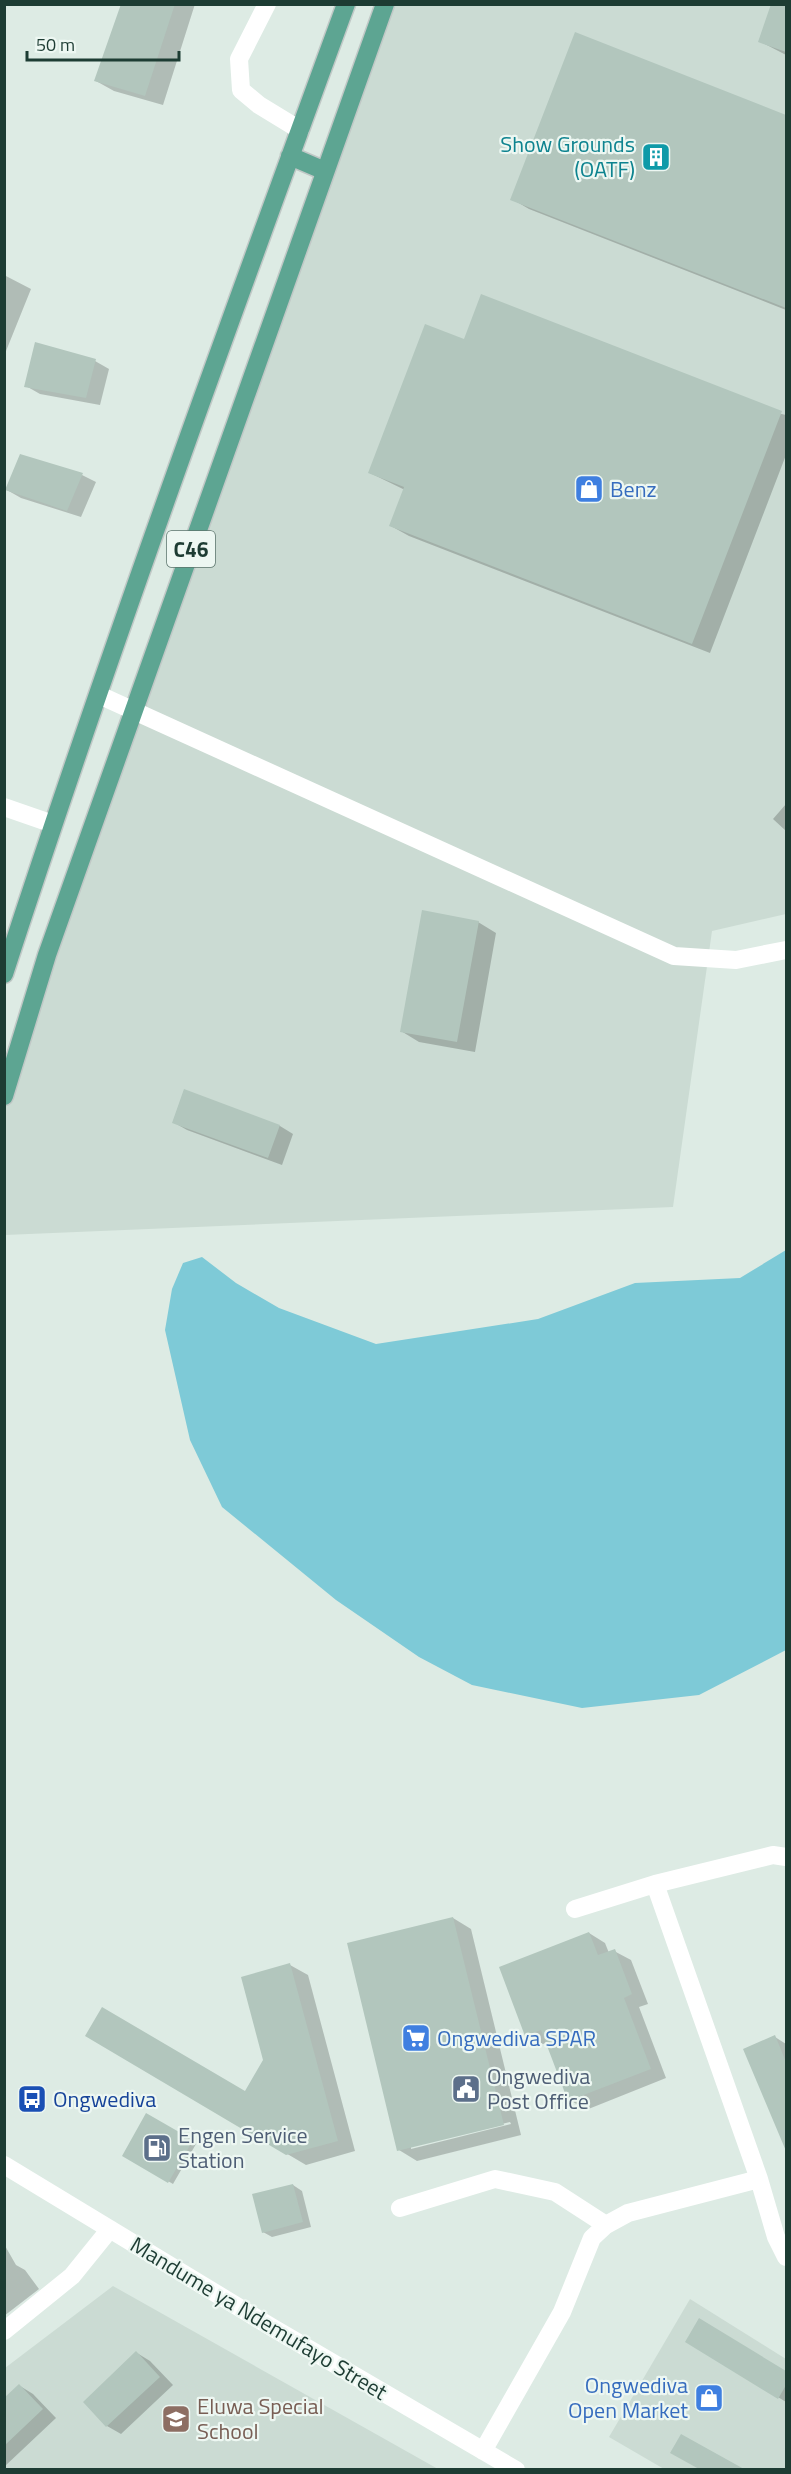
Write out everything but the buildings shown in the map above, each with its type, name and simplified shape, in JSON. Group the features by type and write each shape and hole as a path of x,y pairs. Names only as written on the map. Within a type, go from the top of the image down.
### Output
{"main road":[{"name":"C46","path":"4,974 53,824 346,4"},
{"name":"C46","path":"4,1096 47,955 385,4"},
{"path":"290,156 325,171"}],"street":[{"path":"267,4 239,59 241,90 259,105 300,130"},
{"path":"99,695 674,956 736,960 786,950"},
{"path":"4,807 53,824"},
{"path":"574,1909 655,1884 773,1855 786,1857"},
{"path":"655,1884 759,2179 776,2237 786,2257"},
{"name":"Mandume ya Ndemufayo Street","path":"4,2165 516,2469"},
{"path":"400,2208 495,2179 555,2192 606,2225"},
{"path":"483,2451 562,2312 592,2238 606,2225 628,2213 759,2179"},
{"path":"4,2331 72,2276 110,2229"}],"shaded area":[{"path":"383,5 786,5 786,914 712,931 673,1207 5,1235 4,1096"},
{"name":"Eluwa Special School","path":"113,2286 438,2469 5,2470 5,2368"},
{"name":"Ongwediva Open Market","path":"690,2299 786,2359 786,2469 664,2469 609,2437"}],"water":[{"path":"786,1250 786,1650 699,1695 582,1708 472,1685 419,1657 336,1600 222,1507 190,1440 165,1330 172,1289 183,1263 202,1257 236,1283 279,1308 376,1344 538,1319 635,1283 740,1278"}],"place":[{"name":"Show Grounds (OATF)","path":"656,157"},
{"name":"Benz","path":"589,489"},
{"name":"Ongwediva SPAR","path":"416,2038"},
{"name":"Ongwediva Post Office","path":"466,2089"},
{"name":"Ongwediva","path":"32,2099"},
{"name":"Engen Service Station","path":"157,2148"},
{"name":"Ongwediva Open Market","path":"709,2398"},
{"name":"Eluwa Special School","path":"176,2419"}]}
